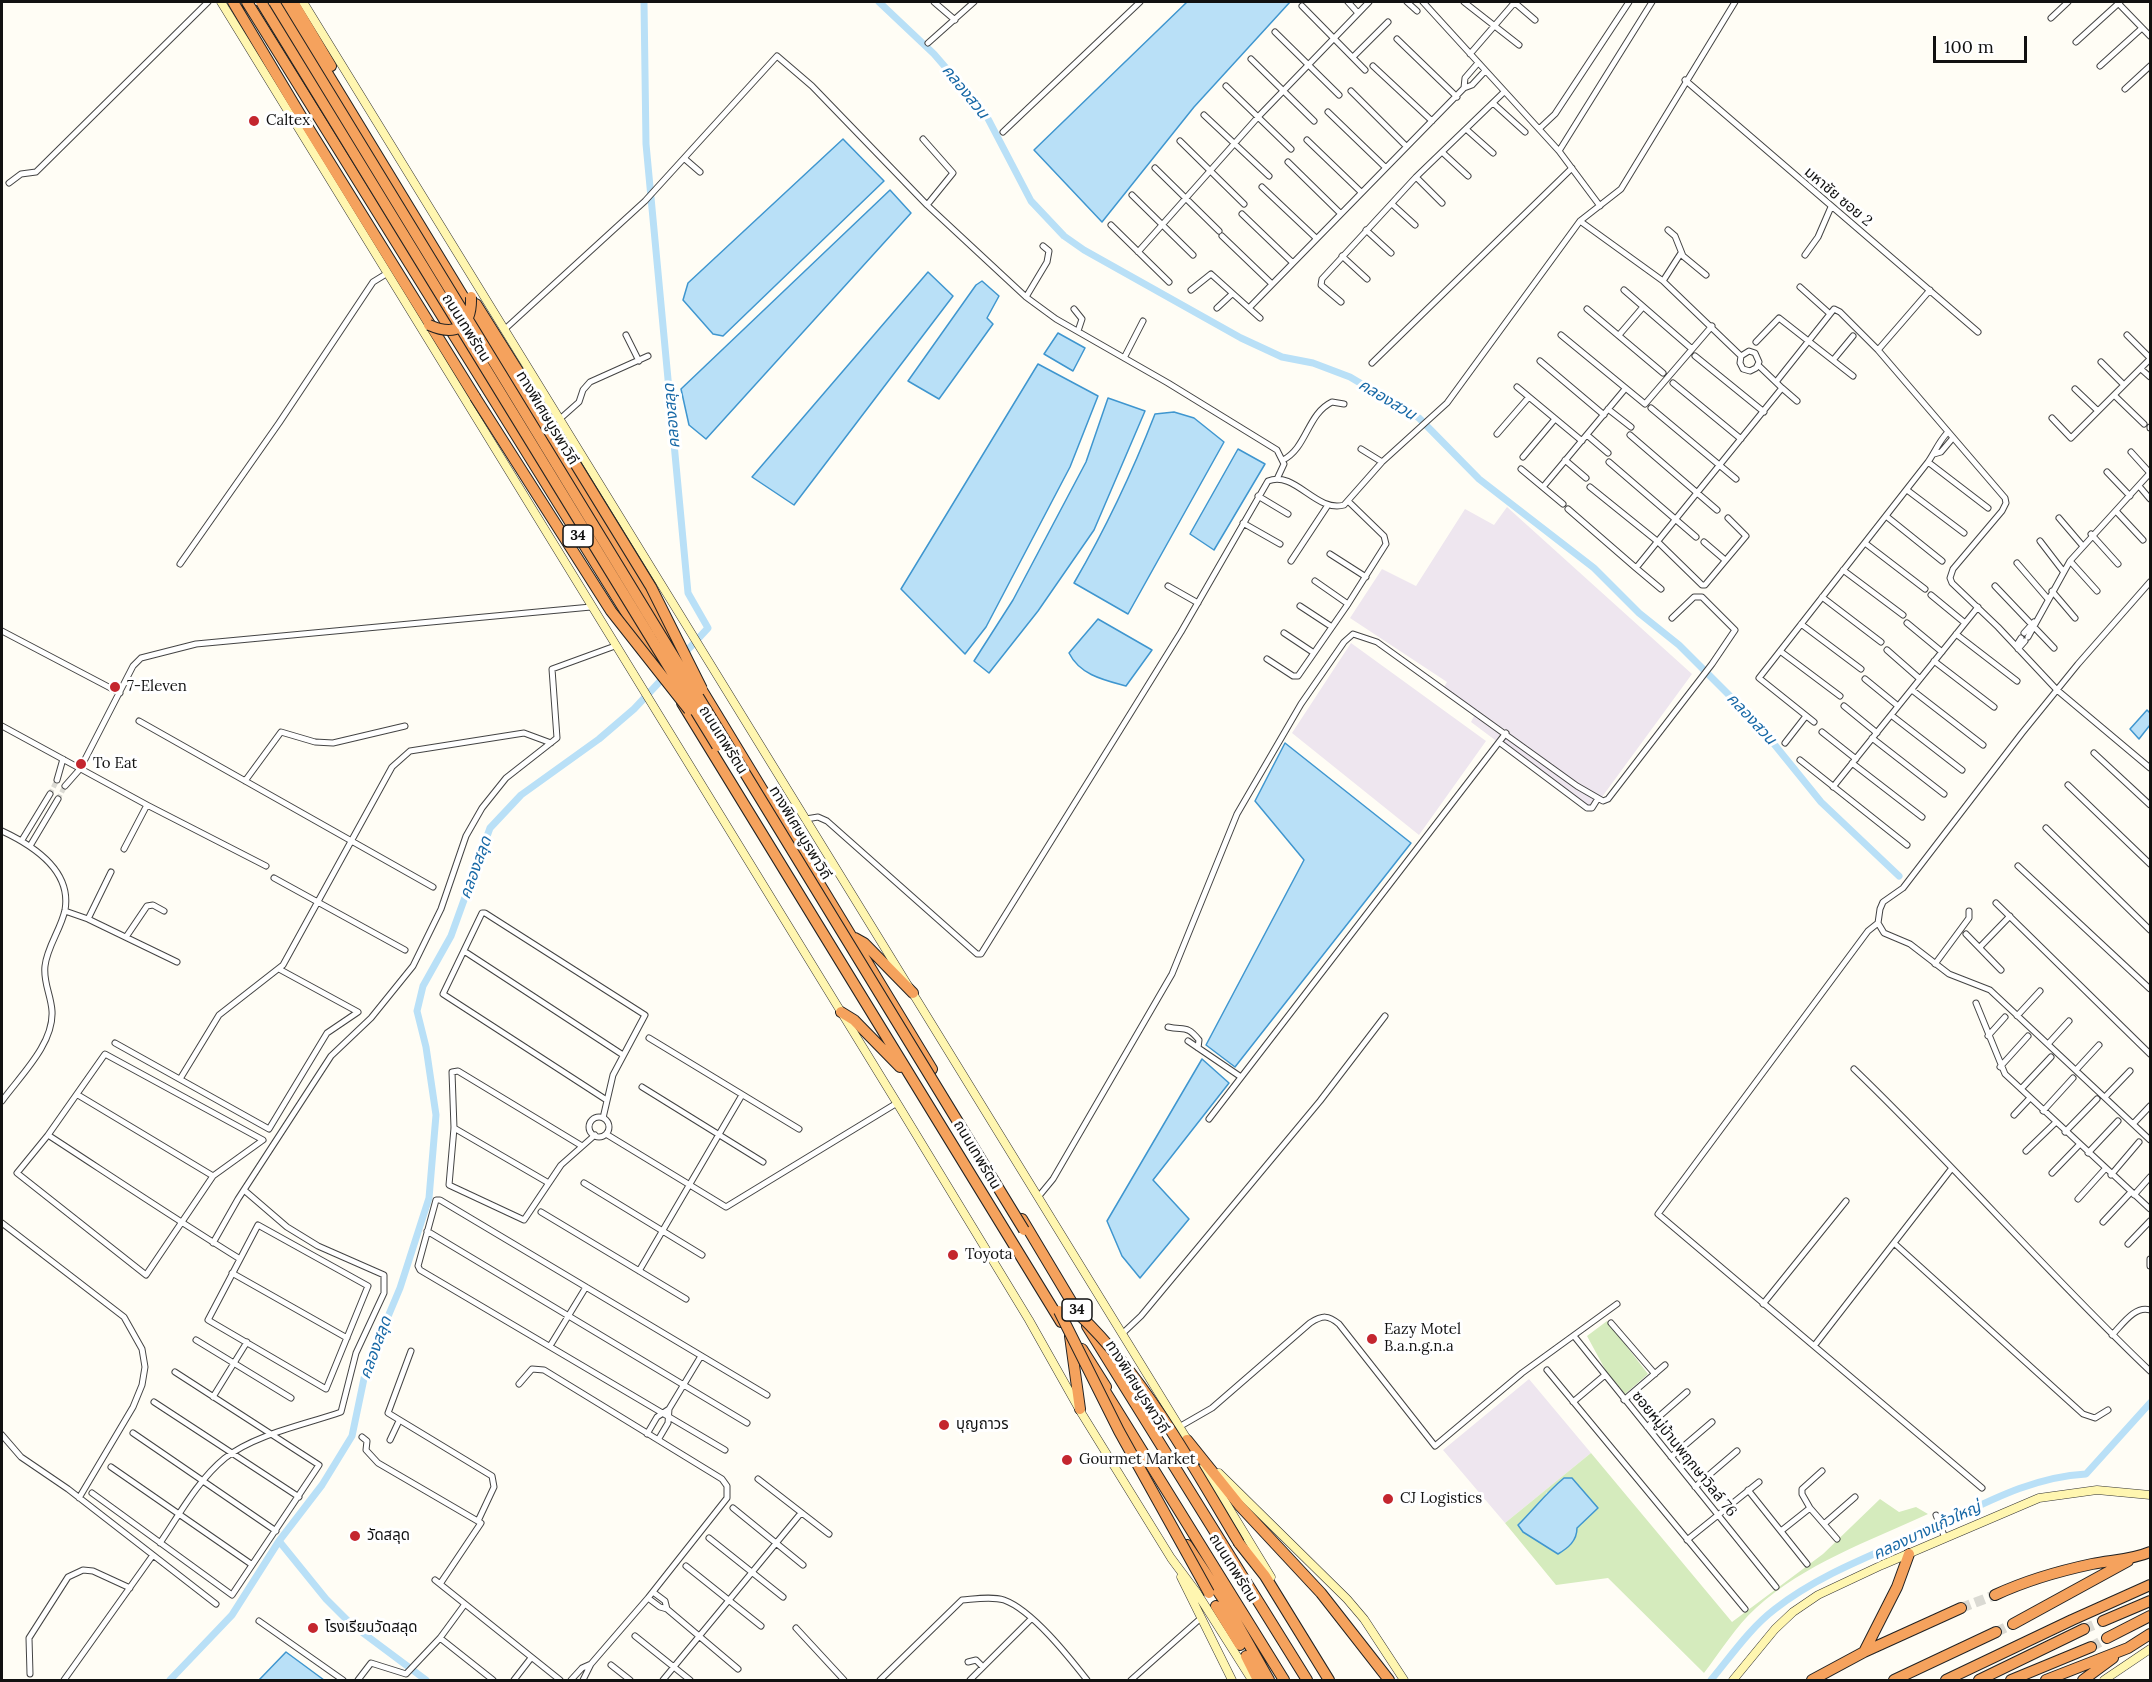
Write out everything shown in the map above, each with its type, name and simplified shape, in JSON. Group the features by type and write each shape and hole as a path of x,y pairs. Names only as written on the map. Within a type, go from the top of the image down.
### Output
{"highway":[{"path":"233,2 429,325 611,611 722,743"},
{"name":"ถนนเทพรัตน","path":"247,2 711,749 1070,1336 1285,1680"},
{"name":"ทางพิเศษบูรพาวิถี","path":"261,2 722,743"},
{"name":"ทางพิเศษบูรพาวิถี","path":"274,2 1064,1308 1285,1680"},
{"name":"ถนนเทพรัตน","path":"284,2 1072,1302 1172,1459 1306,1680"},
{"path":"293,2 352,104 651,587 722,743"},
{"path":"429,325 440,330 453,331 467,322 472,311 471,297"},
{"path":"852,936 864,943 913,993"},
{"path":"841,1012 854,1020 898,1066 908,1072"},
{"path":"1064,1308 1119,1431 1209,1593"},
{"path":"1064,1308 1101,1336 1135,1378 1322,1680"},
{"name":"ทางพิเศษบูรพาวิถี","path":"1064,1308 1300,1680"},
{"path":"1070,1336 1080,1409"},
{"path":"1187,1440 1240,1506 1321,1593 1389,1680"},
{"path":"1173,1530 1226,1602 1270,1680"},
{"path":"1239,1543 1265,1576 1329,1680"},
{"path":"2013,1624 2134,1558 2151,1552"},
{"path":"1864,1652 1897,1587 1909,1554"},
{"path":"1995,1595 2019,1584 2092,1564 2134,1558"},
{"path":"1946,1680 2072,1620 2151,1586"},
{"path":"2103,1621 2151,1600"},
{"path":"1216,1606 1240,1645"},
{"path":"1812,1680 1864,1652 1961,1608"},
{"path":"2107,1638 2151,1616"},
{"path":"1979,1680 2084,1629"},
{"path":"1894,1680 1996,1632"},
{"path":"2083,1680 2151,1634"},
{"path":"2012,1680 2091,1647"},
{"path":"2046,1680 2128,1648"},
{"path":"1246,1656 1258,1680"},
{"path":"1270,1680 1274,1664"}],"main road":[{"name":"34","path":"221,2 897,1103 1171,1558 1197,1593 1252,1680"},
{"name":"ถนนเทพรัตน","path":"303,2 561,418 1335,1680"},
{"path":"1187,1440 1347,1599 1364,1619 1404,1680"},
{"path":"1733,1680 1775,1629 1793,1612 1818,1595 1945,1538 2039,1498 2097,1490 2151,1495"},
{"path":"1171,1558 1231,1680"},
{"path":"2104,1680 2151,1649"}],"street":[{"path":"9,183 21,174 36,172 208,2"},
{"path":"934,2 955,20"},
{"path":"928,43 974,2"},
{"path":"1003,132 1140,2"},
{"path":"1348,2 1358,13"},
{"path":"1138,252 1188,199 1258,117 1370,2"},
{"path":"1407,2 1417,11"},
{"path":"1423,2 1559,151 1600,206"},
{"path":"1464,2 1519,45"},
{"path":"1470,54 1496,27 1514,2 1535,20"},
{"path":"1539,129 1555,114 1629,2"},
{"path":"1559,151 1652,2"},
{"path":"806,819 818,817 827,821 977,954 981,954 1198,603 1268,481 1277,479 1328,505 1338,507 1348,501 1382,462 1435,416 1486,352 1580,221 1621,189 1685,80 1735,2"},
{"path":"2051,18 2068,2"},
{"path":"2076,42 2119,2 2151,36"},
{"path":"1302,6 1365,70"},
{"path":"1353,57 1388,22"},
{"path":"2100,66 2142,28"},
{"path":"1275,32 1339,95"},
{"path":"1397,39 1457,97"},
{"path":"505,329 657,189 777,56 812,86 927,205 1026,297 1078,331 1277,450 1283,460"},
{"path":"1251,59 1314,121"},
{"path":"1464,88 1465,78 1478,63"},
{"path":"1374,66 1432,121"},
{"path":"2125,89 2151,66"},
{"path":"1249,308 1385,167 1464,88 1472,85 1485,71"},
{"name":"มหาชัย ซอย 2","path":"1685,80 1978,332"},
{"path":"1226,86 1292,149"},
{"path":"1352,91 1406,146"},
{"path":"1341,302 1320,282 1416,177 1504,92"},
{"path":"1493,103 1525,132"},
{"path":"1328,112 1385,167"},
{"path":"1204,115 1269,176"},
{"path":"1466,129 1492,153"},
{"path":"923,139 953,173 927,205"},
{"path":"1307,140 1361,192"},
{"path":"1180,141 1244,204"},
{"path":"1442,152 1468,177"},
{"path":"685,159 699,172"},
{"path":"1288,162 1340,213"},
{"path":"1155,168 1272,284"},
{"path":"1372,363 1572,168"},
{"path":"1416,177 1442,203"},
{"path":"1262,188 1316,238"},
{"path":"1132,195 1193,255"},
{"path":"1392,204 1415,225"},
{"path":"1805,255 1818,237 1830,207"},
{"path":"1242,214 1293,263"},
{"path":"1580,221 1663,280 1741,356"},
{"path":"1111,225 1168,282"},
{"path":"1366,230 1391,253"},
{"path":"1668,230 1675,236 1681,253 1706,275"},
{"path":"1026,297 1047,262 1048,251 1043,246"},
{"path":"1663,280 1681,253"},
{"path":"1342,256 1367,279"},
{"path":"180,564 279,423 373,282 386,274"},
{"path":"1191,290 1211,274 1260,318"},
{"path":"1800,287 1829,313"},
{"path":"1624,290 1692,349"},
{"path":"1878,350 1930,290"},
{"path":"1217,308 1232,294"},
{"path":"1618,335 1643,307"},
{"path":"1074,309 1079,312 1082,319 1078,331"},
{"path":"1587,309 1663,373"},
{"path":"1776,382 1834,309 1840,312 1878,350 1952,439 1996,487 2006,503 1950,574 1952,583 2057,690 2151,768"},
{"path":"1756,342 1779,318 1809,339 1853,376"},
{"path":"1125,358 1143,321"},
{"path":"1561,335 1645,404 1712,326"},
{"path":"626,335 639,361"},
{"path":"2052,418 2071,438 2151,359 2127,335"},
{"path":"1834,359 1853,336"},
{"path":"1758,365 1750,371 1743,369 1740,363 1741,356 1749,351 1755,353 1758,365 1797,402"},
{"path":"561,418 579,402 583,390 590,382 648,356"},
{"path":"1695,356 1764,412"},
{"path":"1540,361 1604,415"},
{"path":"2101,362 2124,385"},
{"path":"2141,369 2151,377"},
{"path":"1673,383 1741,439"},
{"path":"1518,387 1581,441"},
{"path":"1636,568 1782,388"},
{"path":"2075,388 2098,411"},
{"path":"1543,487 1625,389"},
{"path":"2114,395 2144,424"},
{"path":"1497,434 1529,397"},
{"path":"1277,479 1283,460 1292,454 1318,412 1332,402 1344,404"},
{"path":"1650,408 1736,479"},
{"path":"1608,409 1631,427"},
{"path":"1523,457 1555,418"},
{"path":"1814,722 1759,679 1907,490 1934,454 1935,446 1947,433"},
{"path":"1587,435 1608,453"},
{"path":"1630,435 1717,510"},
{"path":"1934,454 1941,452 1952,439"},
{"path":"1361,449 1382,462"},
{"path":"2017,647 2033,626 2063,571 2082,545 2150,473 2131,452"},
{"path":"1565,460 1586,478"},
{"path":"1609,462 1696,537"},
{"path":"1928,462 1988,508"},
{"path":"1521,469 1661,589"},
{"path":"2107,472 2130,496"},
{"path":"2139,486 2151,499"},
{"path":"1590,487 1657,541 1702,585 1705,585 1746,536 1728,518"},
{"path":"1907,490 1964,533"},
{"path":"1258,496 1288,514"},
{"path":"1268,659 1296,677 1348,604 1386,544 1386,538 1348,501"},
{"path":"1291,561 1328,505"},
{"path":"2116,511 2143,540"},
{"path":"1886,516 1942,561"},
{"path":"2059,518 2082,545"},
{"path":"1243,523 1280,544"},
{"path":"2091,534 2118,564"},
{"path":"2040,541 2063,571"},
{"path":"1704,542 1725,560"},
{"path":"1865,543 1925,589"},
{"path":"1330,554 1366,577"},
{"path":"2070,561 2097,591"},
{"path":"2017,563 2048,598"},
{"path":"1844,570 1903,615"},
{"path":"1315,581 1348,604"},
{"path":"1982,1488 1658,1214 1861,940 1878,922 1883,902 1903,888 2057,690 2151,582"},
{"path":"1168,586 1198,603"},
{"path":"1995,586 2054,648"},
{"path":"2052,591 2075,618"},
{"path":"1931,595 1965,623"},
{"path":"1039,1196 1053,1179 1172,974 1237,814 1301,704 1344,642 1353,634 1377,642 1597,800 1608,799 1705,674 1735,630 1702,597 1694,597 1672,618"},
{"path":"1822,597 1881,642"},
{"path":"1300,606 1332,627"},
{"path":"65,786 80,769 136,662 196,645 591,607"},
{"path":"1833,787 1978,608"},
{"path":"1907,623 1942,652"},
{"path":"1801,624 1861,669"},
{"path":"2,631 120,693"},
{"path":"1284,633 1314,653"},
{"path":"1956,634 2017,681"},
{"path":"213,1243 244,1190 331,1056 371,1018 413,966 441,909 466,836 482,808 506,778 557,738 552,669 615,646"},
{"path":"1887,650 1920,679"},
{"path":"1780,651 1840,696"},
{"path":"1934,661 1994,707"},
{"path":"1865,679 1898,706"},
{"path":"1912,690 1983,745"},
{"path":"1844,706 1877,733"},
{"path":"1891,715 1962,770"},
{"path":"1785,743 1806,716"},
{"path":"139,721 433,887"},
{"path":"2,726 147,806 266,866"},
{"path":"245,781 281,732 315,742 333,743 405,726"},
{"path":"1822,732 1922,818"},
{"path":"180,1079 219,1015 279,969 392,767 410,751 524,733 551,743"},
{"path":"1209,1119 1506,733"},
{"path":"1872,738 1944,794"},
{"path":"1499,742 1587,808 1592,808 1597,800"},
{"path":"2094,753 2151,805"},
{"path":"57,780 63,759"},
{"path":"1800,760 1907,845"},
{"path":"2068,785 2151,864"},
{"path":"22,840 50,794"},
{"path":"30,846 58,799"},
{"path":"124,849 147,806"},
{"path":"2046,828 2151,930"},
{"path":"2,831 30,846 60,876 65,887 65,911 45,963 44,976 52,1010 46,1040 2,1101"},
{"path":"2018,866 2151,989"},
{"path":"88,919 111,872"},
{"path":"274,878 405,950"},
{"path":"1996,903 2151,1054"},
{"path":"126,937 150,904 165,911"},
{"path":"65,911 88,919 177,962"},
{"path":"1935,964 1968,918 1969,911"},
{"path":"603,1118 596,1118 589,1125 590,1132 595,1136 601,1137 606,1134 609,1125 603,1118 605,1099 623,1055 645,1018 643,1012 485,913 479,916 464,951 442,991 445,997 605,1099"},
{"path":"1980,947 2010,916"},
{"path":"1878,922 1884,933 1910,944 1948,974 1990,990 2151,1140"},
{"path":"1966,934 2001,969"},
{"path":"464,951 623,1055"},
{"path":"115,1043 269,1129 327,1033 358,1012 279,969"},
{"path":"2017,1016 2040,991"},
{"path":"1976,1003 2000,1067 2055,1123 2150,1210"},
{"path":"1123,1333 1142,1316 1306,1118 1385,1016"},
{"path":"1988,1036 2005,1017"},
{"path":"2048,1044 2069,1021"},
{"path":"1168,1027 1180,1026 1188,1029 1199,1040 1198,1047"},
{"path":"2000,1067 2028,1036"},
{"path":"649,1038 799,1130"},
{"path":"1188,1041 1241,1077"},
{"path":"2145,1048 2151,1043"},
{"path":"2076,1070 2099,1045"},
{"path":"105,1054 263,1140 213,1176 146,1275 17,1173 48,1135 105,1054"},
{"path":"2021,1089 2051,1057"},
{"path":"582,1146 456,1070 452,1072 454,1128 448,1183 524,1220 528,1218 547,1182 595,1136"},
{"path":"1854,1070 1952,1168 2112,1335 2151,1371"},
{"path":"2105,1098 2130,1071"},
{"path":"2043,1111 2073,1078"},
{"path":"642,1087 763,1162"},
{"path":"78,1095 213,1176"},
{"path":"639,1271 742,1095"},
{"path":"2014,1115 2030,1098"},
{"path":"2065,1132 2097,1099"},
{"path":"606,1134 720,1206 726,1207 897,1103"},
{"path":"2133,1124 2151,1106"},
{"path":"2088,1154 2118,1121"},
{"path":"2026,1151 2055,1123"},
{"path":"454,1128 547,1182"},
{"path":"48,1135 240,1259"},
{"path":"2111,1174 2139,1142"},
{"path":"2052,1173 2079,1145"},
{"path":"1814,1346 1952,1168"},
{"path":"2078,1199 2105,1169"},
{"path":"2103,1222 2151,1177"},
{"path":"584,1183 702,1255"},
{"path":"160,1543 204,1482 225,1459 272,1436 341,1412 356,1353 384,1293 384,1275 318,1246 286,1227 244,1190"},
{"path":"725,1450 418,1268 436,1201 440,1200 767,1395"},
{"path":"1764,1304 1846,1201"},
{"path":"541,1212 686,1299"},
{"path":"2128,1244 2151,1221"},
{"path":"2,1223 123,1317 142,1349 145,1367 142,1385 133,1407 79,1498"},
{"path":"258,1225 368,1286 326,1389 207,1320 232,1273 258,1225"},
{"path":"427,1231 747,1423"},
{"path":"1894,1243 2083,1414 2096,1418 2108,1410"},
{"path":"2151,1259 2151,1266"},
{"path":"232,1273 347,1338"},
{"path":"550,1346 586,1287"},
{"path":"1179,1426 1212,1408 1310,1323 1322,1316 1330,1317 1339,1324 1435,1446 1522,1373 1617,1304"},
{"path":"2112,1335 2136,1311 2142,1308 2151,1310"},
{"path":"1611,1323 1655,1374"},
{"name":"ซอยหมู่บ้านพฤกษาวิลล์ 76","path":"1574,1336 1776,1587"},
{"path":"196,1340 291,1398"},
{"path":"213,1397 247,1342"},
{"path":"411,1351 388,1411 389,1415 492,1476 494,1487 478,1521"},
{"path":"647,1434 663,1413 669,1409 701,1356"},
{"path":"1624,1400 1665,1365"},
{"path":"519,1384 528,1372 540,1369 722,1479 728,1493 727,1498 653,1592 591,1664 583,1680"},
{"path":"1547,1370 1745,1609"},
{"path":"92,1493 232,1594 276,1531 320,1465 174,1372"},
{"path":"1573,1402 1605,1375"},
{"path":"1647,1427 1687,1392"},
{"path":"154,1402 299,1497"},
{"path":"657,1440 669,1417 669,1409"},
{"path":"390,1440 399,1421"},
{"path":"1671,1457 1712,1422"},
{"path":"133,1433 276,1531"},
{"path":"2,1435 21,1457 68,1489 216,1604"},
{"path":"362,1437 367,1441 366,1450 378,1463 481,1524 438,1582 560,1680"},
{"path":"1695,1487 1737,1452"},
{"path":"111,1467 251,1564"},
{"path":"1822,1471 1802,1489 1802,1494 1810,1508 1837,1539"},
{"path":"758,1479 829,1534"},
{"path":"1687,1540 1759,1482"},
{"path":"1749,1490 1808,1564"},
{"path":"1824,1524 1855,1497"},
{"path":"733,1508 803,1565"},
{"path":"1781,1531 1810,1508"},
{"path":"663,1680 801,1513"},
{"path":"1936,1515 1945,1538"},
{"path":"709,1538 783,1596"},
{"path":"64,1680 153,1556"},
{"path":"686,1566 760,1626"},
{"path":"30,1674 29,1638 68,1577 83,1570 93,1571 130,1588"},
{"path":"653,1592 665,1601 668,1609"},
{"path":"648,1598 660,1607 668,1609 738,1669"},
{"path":"880,1680 962,1600 1002,1599 1031,1619 1087,1680"},
{"path":"357,1680 371,1663 400,1673 406,1674 411,1671 440,1638 465,1604"},
{"path":"1131,1680 1201,1618"},
{"path":"970,1680 1031,1619"},
{"path":"259,1621 343,1680"},
{"path":"796,1628 844,1680"},
{"path":"635,1636 690,1680"},
{"path":"440,1638 493,1680"},
{"path":"514,1680 531,1658"},
{"path":"968,1662 975,1660 983,1666"},
{"path":"571,1680 582,1668 591,1664"},
{"path":"610,1665 630,1680"}],"shaded area":[{"path":"1507,507 1692,674 1591,812 1471,722 1474,716 1441,692 1447,682 1350,618 1382,569 1416,586 1465,509 1494,525"},
{"path":"1351,643 1486,741 1419,835 1292,733"},
{"path":"1529,1379 1591,1453 1505,1523 1443,1450"}],"green space":[{"path":"1607,1321 1648,1374 1625,1394 1606,1371 1587,1336"},
{"path":"1591,1453 1732,1622 1823,1554 1880,1499 1899,1512 1916,1507 1928,1514 1816,1566 1775,1592 1742,1623 1704,1673 1608,1578 1556,1585 1505,1523","holes":["1547,1492 1558,1554 1518,1524 1543,1500"]}],"water":[{"path":"1187,2 1290,2 1194,107 1102,222 1034,150"},
{"path":"843,139 884,181 723,336 713,334 683,300 688,283"},
{"path":"890,190 911,213 706,439 689,425 681,389"},
{"path":"928,272 953,296 794,505 752,477"},
{"path":"982,281 999,296 987,318 993,324 939,399 908,381 976,285"},
{"path":"1058,333 1085,348 1073,371 1044,354"},
{"path":"1038,364 1098,396 1070,467 986,627 965,654 901,589"},
{"path":"1108,398 1145,411 1094,530 1038,611 989,673 974,661 1013,600 1086,462"},
{"path":"1174,412 1194,418 1224,442 1128,614 1074,583 1118,500 1155,414"},
{"path":"1238,449 1265,464 1214,550 1190,534"},
{"path":"1098,619 1152,650 1126,686 1086,672 1079,667 1069,653"},
{"path":"2147,710 2150,713 2150,725 2139,739 2130,729"},
{"path":"1285,743 1411,843 1235,1067 1206,1045 1304,860 1255,801"},
{"path":"1202,1059 1229,1083 1153,1180 1189,1219 1140,1278 1122,1256 1107,1221"},
{"path":"1564,1478 1572,1478 1598,1508 1577,1528 1571,1544 1558,1554 1523,1532 1518,1525"},
{"path":"286,1652 324,1680 259,1680"}],"waterway":[{"name":"คลองสลุด","path":"644,2 646,144 688,593 708,628 682,656"},
{"name":"คลองสวน","path":"879,2 934,54 985,113 1031,201 1064,236 1084,250 1241,338 1282,357 1313,363 1350,377 1419,418 1479,479 1594,568 1639,613 1679,645 1757,723 1821,802 1899,876"},
{"name":"คลองสลุด","path":"170,1680 232,1615 279,1541 322,1485 352,1436 366,1369 400,1288 429,1198 436,1115 426,1047 417,1011 423,986 451,936 490,828 521,795 599,739 634,709 665,676"},
{"name":"คลองบางแก้วใหญ่","path":"1711,1680 1757,1625 1775,1609 1810,1585 2003,1495 2043,1481 2086,1474 2150,1403"},
{"name":"คลองบางแก้วใหญ่","path":"279,1541 326,1599 351,1624 426,1680"}],"tunnel":[{"path":"50,794 57,780"},
{"path":"58,799 65,786"},
{"path":"1961,1608 1995,1595"},
{"path":"2084,1629 2103,1621"},
{"path":"1996,1632 2013,1624"},
{"path":"2091,1647 2107,1638"}],"place":[{"name":"Caltex","path":"254,121"},
{"name":"7-Eleven","path":"115,687"},
{"name":"To Eat","path":"81,764"},
{"name":"Toyota","path":"953,1255"},
{"name":"Eazy Motel B.a.n.g.n.a","path":"1372,1339"},
{"name":"บุญถาวร","path":"944,1425"},
{"name":"Gourmet Market","path":"1067,1460"},
{"name":"CJ Logistics","path":"1388,1499"},
{"name":"วัดสลุด","path":"355,1536"},
{"name":"โรงเรียนวัดสลุด","path":"313,1628"}]}
